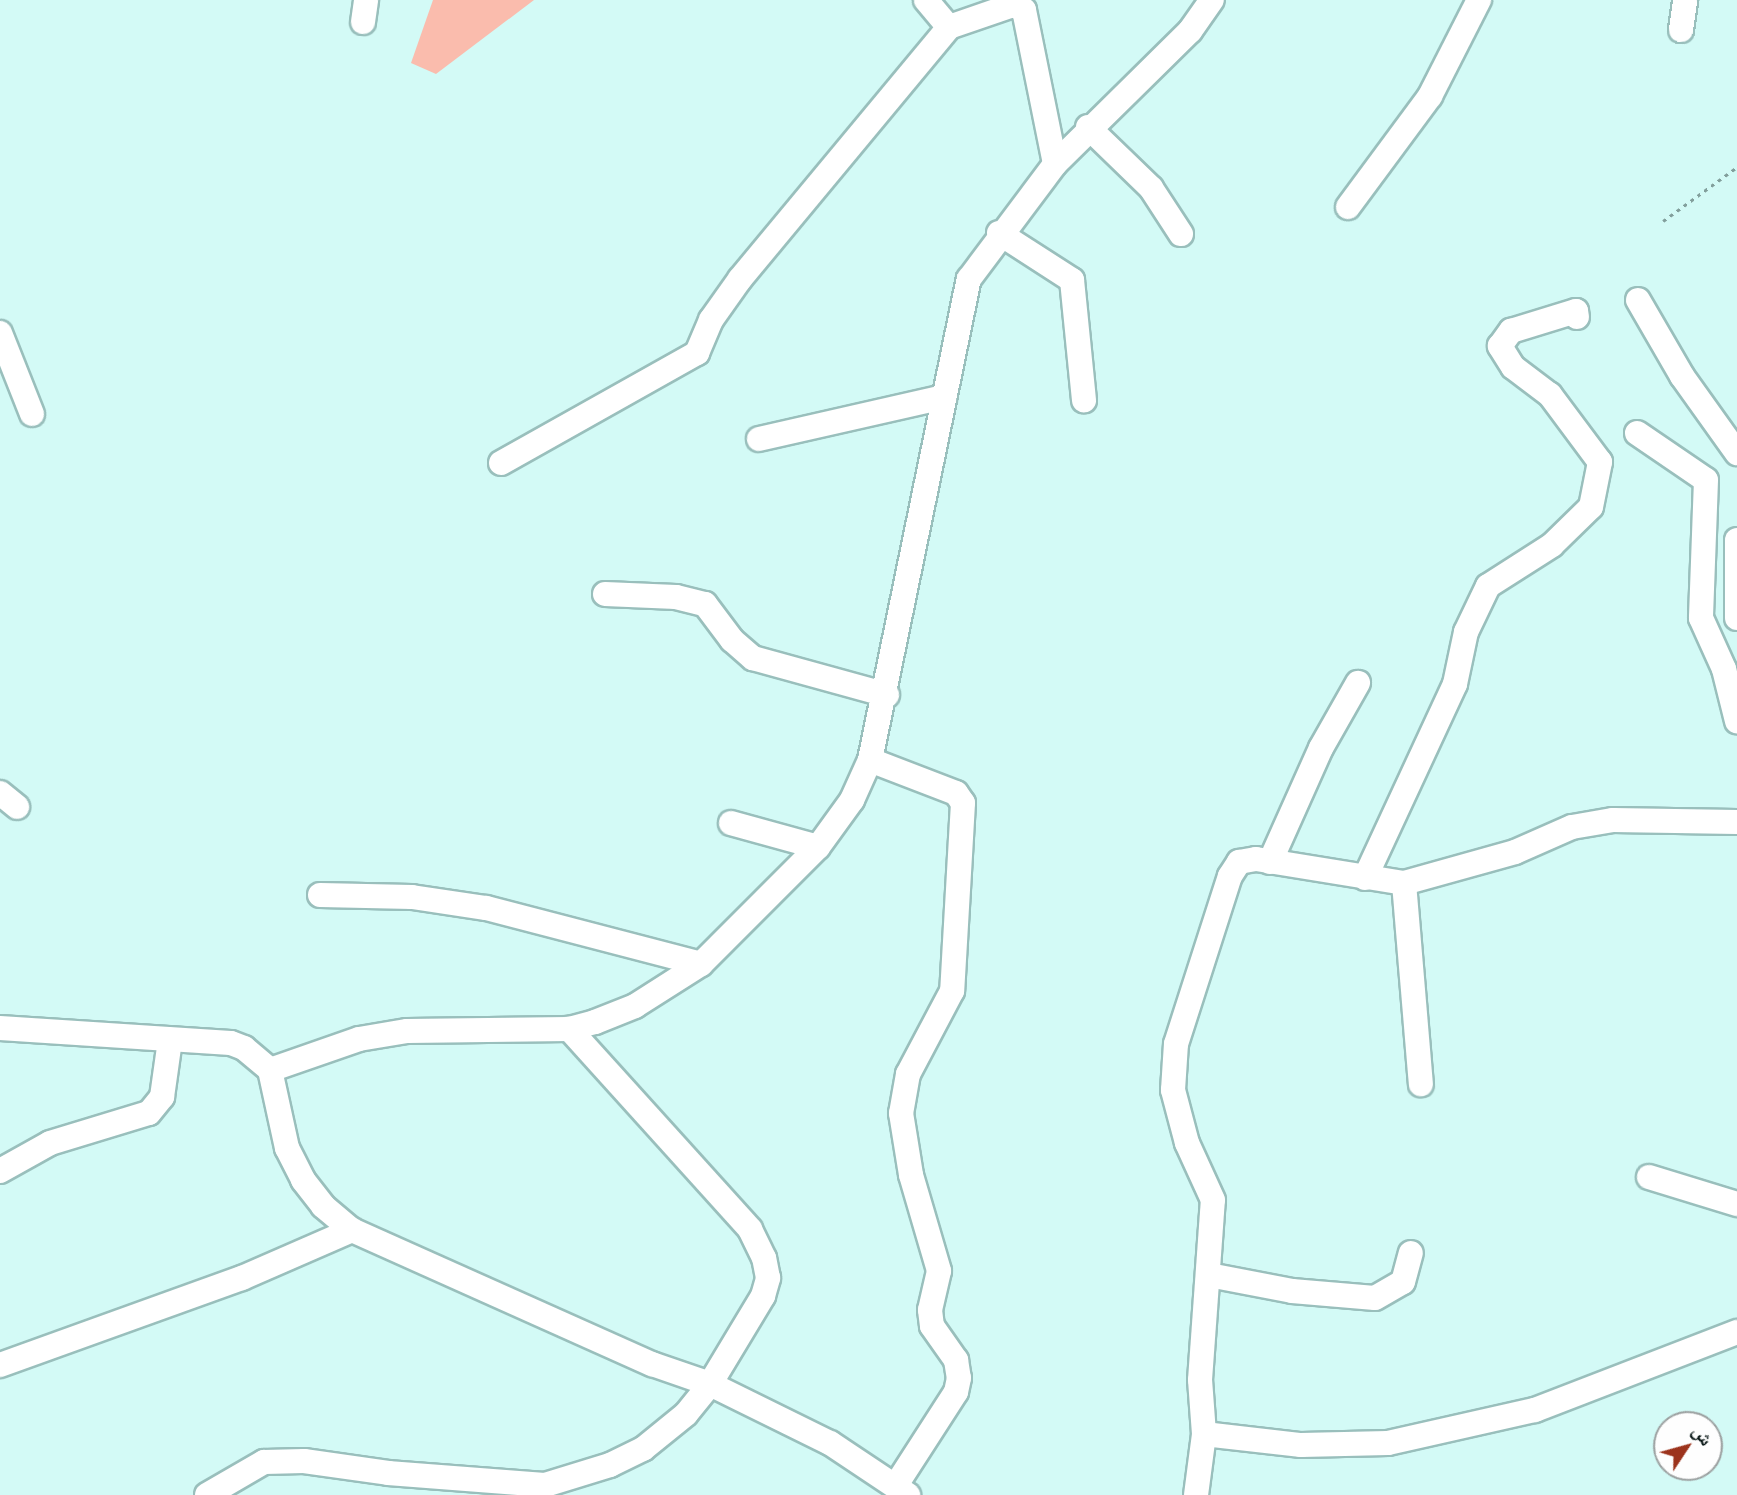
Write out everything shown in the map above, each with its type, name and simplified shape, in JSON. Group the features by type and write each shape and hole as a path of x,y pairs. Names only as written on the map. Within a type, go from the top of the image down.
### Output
{"street":[{"path":"926,0 949,27"},
{"path":"270,1070 359,1039 407,1031 569,1029 635,1006 701,964 818,847 852,800 870,760 887,695 969,279 999,233 1055,164 1088,127 1190,31 1212,0"},
{"path":"1348,207 1430,96 1479,0"},
{"path":"1681,30 1685,0"},
{"path":"501,463 697,353 712,320 740,279 949,27 1013,5 1024,10 1055,164"},
{"path":"1088,127 1151,188 1181,234"},
{"path":"999,233 1072,280 1084,400"},
{"path":"1638,300 1682,376 1737,453"},
{"path":"1365,878 1455,684 1466,632 1488,586 1552,545 1591,507 1600,462 1550,395 1513,367 1500,346 1511,331 1576,311 1577,317"},
{"path":"0,333 32,414"},
{"path":"759,439 944,397"},
{"path":"1637,433 1706,480 1701,618 1724,669 1737,721"},
{"path":"1737,540 1737,618"},
{"path":"605,594 676,597 705,604 732,640 753,659 887,695"},
{"path":"1270,862 1321,748 1358,683"},
{"path":"0,1028 231,1043 270,1070 287,1148 303,1180 323,1206 352,1230 652,1364 710,1384 831,1443 902,1490 956,1392 959,1378 956,1360 932,1326 930,1310 939,1271 911,1175 901,1113 908,1074 952,991 963,803 956,793 870,760"},
{"path":"1196,1495 1203,1434 1200,1380 1213,1199 1178,1116 1173,1090 1176,1044 1230,876 1239,862 1270,862 1404,883 1515,852 1572,827 1613,820 1737,822"},
{"path":"732,822 818,847"},
{"path":"1404,883 1421,1084"},
{"path":"320,895 412,897 486,908 701,964"},
{"path":"207,1495 264,1462 303,1461 544,1490 610,1465 643,1449 686,1414 710,1384 763,1296 768,1278 764,1258 750,1229 569,1029"},
{"path":"0,1171 50,1143 149,1112 162,1097 170,1040"},
{"path":"1649,1177 1737,1204"},
{"path":"0,1365 242,1278 352,1230"},
{"path":"1209,1275 1292,1292 1375,1298 1403,1282 1411,1253"},
{"path":"1203,1434 1301,1445 1400,1441 1535,1410 1737,1332"}],"path":[{"path":"1663,220 1737,167"}],"shaded area":[{"path":"433,0 534,0 436,74 411,63"}]}
